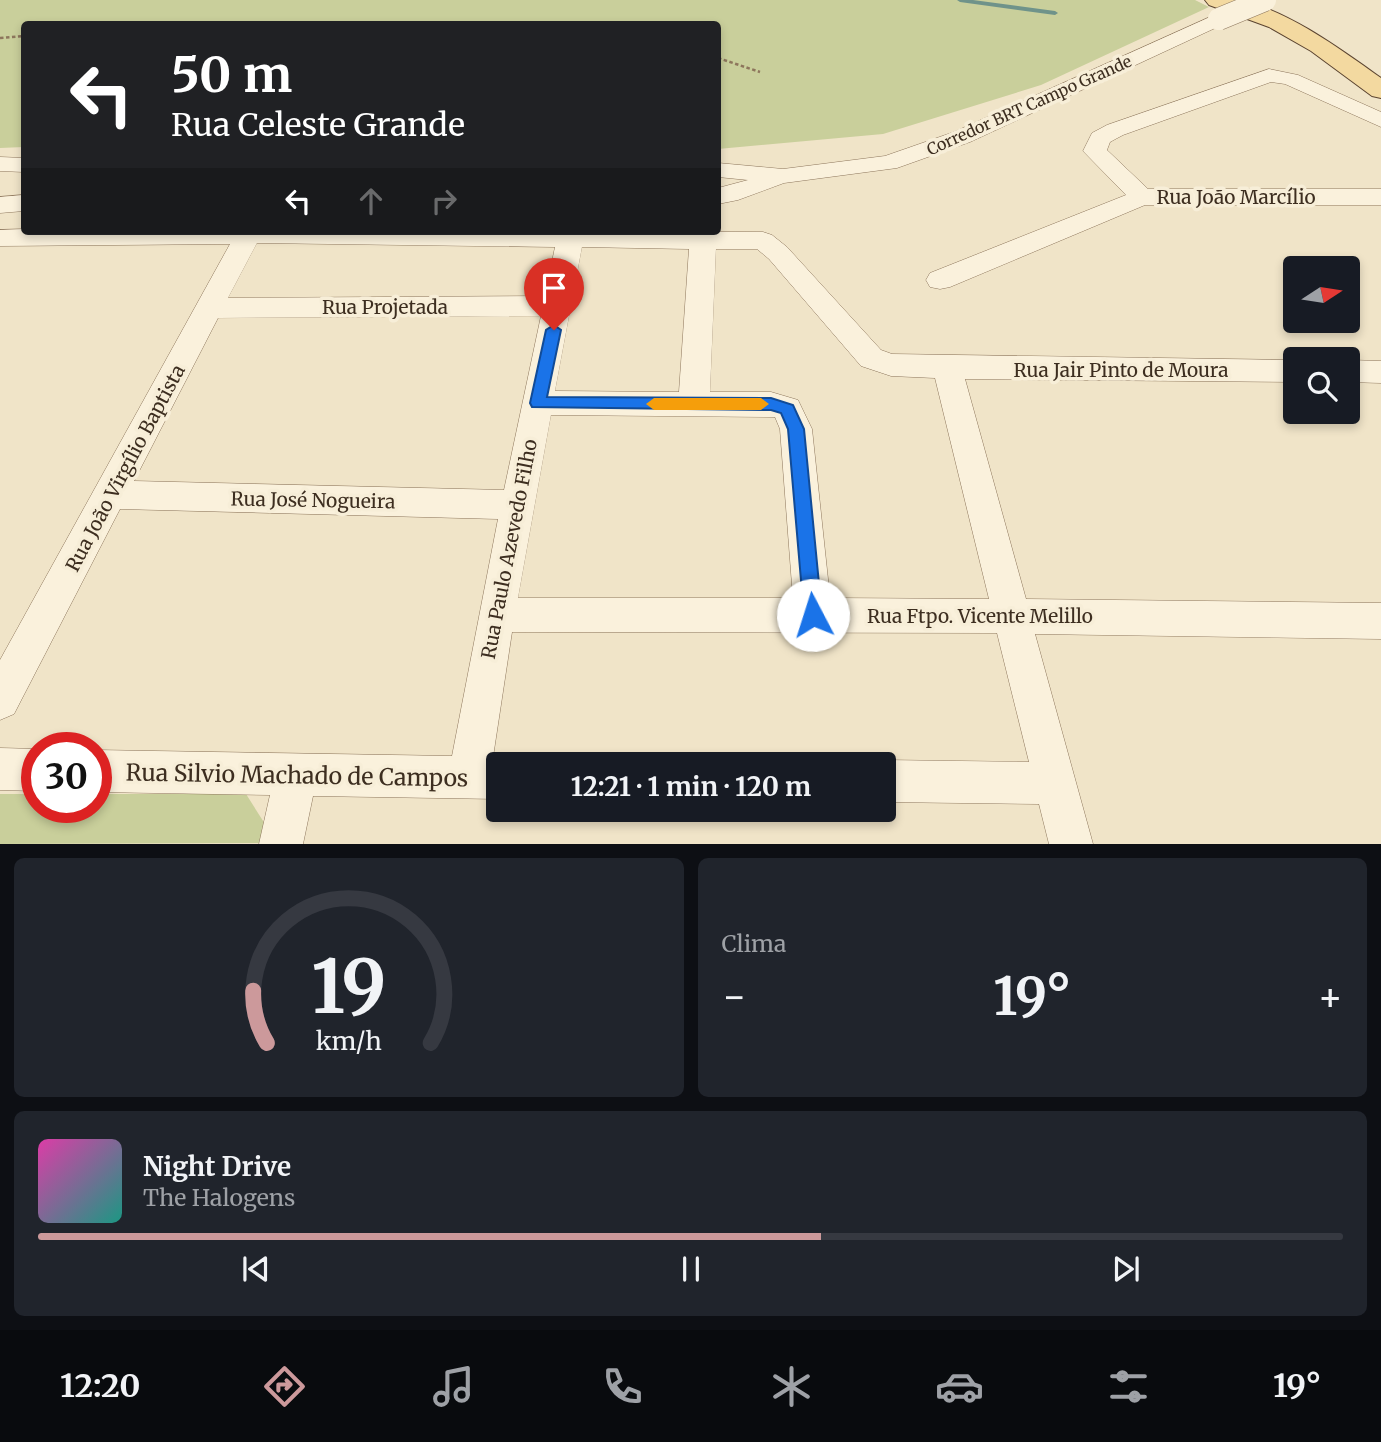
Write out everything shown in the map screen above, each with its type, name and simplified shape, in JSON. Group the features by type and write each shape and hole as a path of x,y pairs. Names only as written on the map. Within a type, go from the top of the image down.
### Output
{"main road":[{"path":"1218,9 1277,22 1320,46 1381,90"}],"street":[{"name":"Corredor BRT Campo Grande","path":"721,170 783,176 889,163 925,152 1218,9 1265,0"},
{"path":"1142,197 1094,151 1100,138 1115,130 1269,75 1291,79 1381,120"},
{"path":"0,164 21,165"},
{"name":"Corredor BRT Campo Grande","path":"721,196 783,176"},
{"name":"Rua João Marcílio","path":"940,280 1142,197 1381,197"},
{"path":"0,205 21,203"},
{"name":"Rua Jair Pinto de Moura","path":"0,238 248,235 703,242 763,240 778,253 871,358 891,365 947,368 1283,371"},
{"name":"Rua João Virgílio Baptista","path":"0,700 248,235"},
{"name":"Rua Paulo Azevedo Filho","path":"484,778 496,615 570,240"},
{"path":"694,405 703,242"},
{"name":"Rua Projetada","path":"211,308 559,306"},
{"path":"947,368 1071,844"},
{"path":"1360,371 1381,372"},
{"path":"538,403 771,404 787,409 796,429 813,615"},
{"name":"Rua José Nogueira","path":"109,495 517,505"},
{"name":"Rua Ftpo. Vicente Melillo","path":"496,615 1010,616 1381,621"},
{"path":"0,769 21,770"},
{"name":"Rua Silvio Machado de Campos","path":"112,771 484,778"},
{"path":"281,844 296,776"},
{"path":"896,781 1053,783"}],"path":[{"path":"0,38 21,36"},
{"path":"721,59 760,72"}],"green space":[{"path":"0,0 1195,0 1209,7 1041,85 883,134 721,149 721,21 21,21 21,147 0,148"},
{"path":"0,794 21,794 21,823 112,823 112,794 246,794 265,824 261,843 0,844"}],"waterway":[{"path":"960,0 1055,13"}],"slow traffic":[{"path":"654,404 761,404"}],"route":[{"path":"554,330 538,403 771,404 787,409 796,429 813,615"}]}
